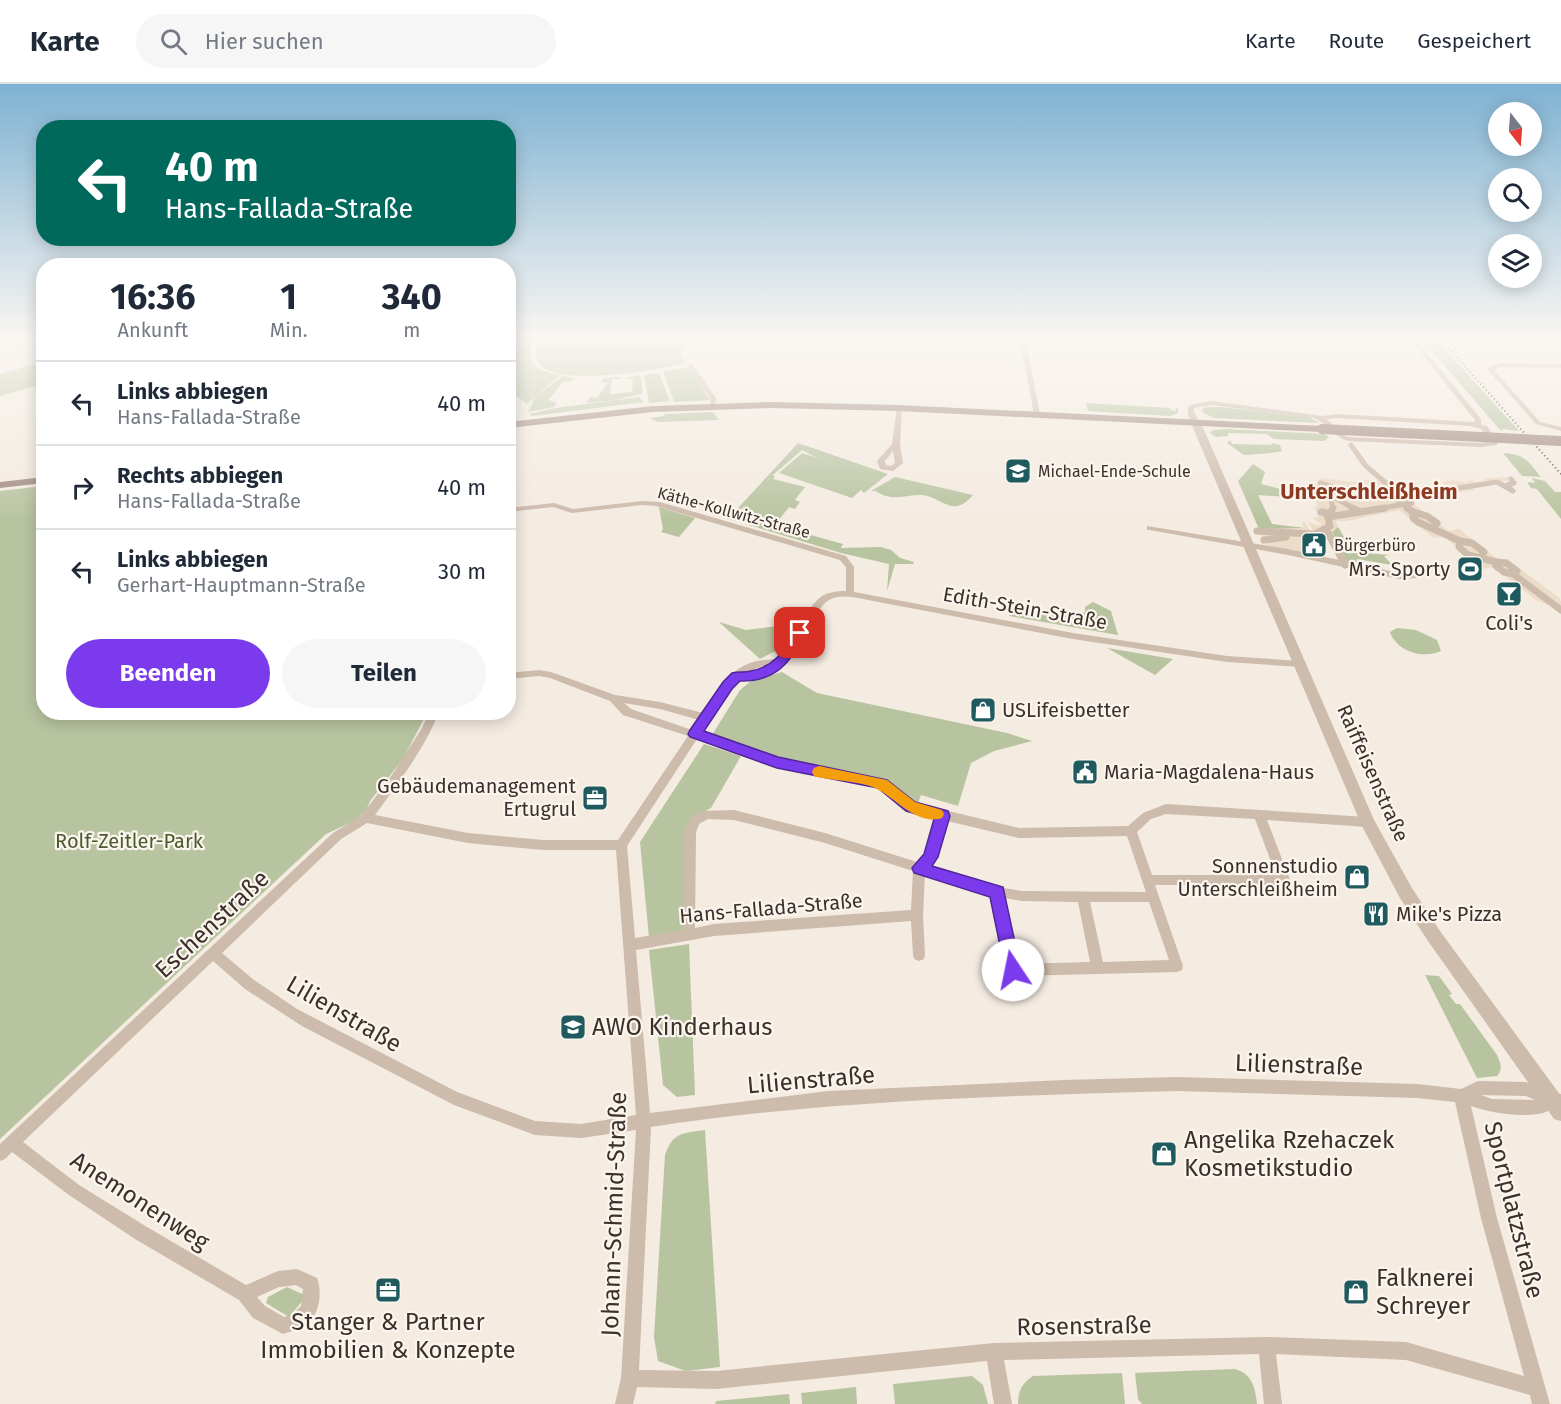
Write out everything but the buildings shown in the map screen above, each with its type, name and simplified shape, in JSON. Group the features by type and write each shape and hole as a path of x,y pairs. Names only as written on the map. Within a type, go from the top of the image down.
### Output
{"main road":[{"path":"516,424 618,412 714,406 817,405 1196,423 1322,423 1561,441"},
{"path":"0,485 36,481"}],"street":[{"path":"714,398 714,406"},
{"path":"1034,398 1037,414"},
{"path":"1461,398 1479,420 1477,425"},
{"path":"1515,398 1538,423 1561,429"},
{"path":"1196,423 1191,406 1204,403 1308,414 1342,438 1492,444 1494,441 1477,425 1337,416 1322,423"},
{"path":"896,444 898,408"},
{"name":"Raiffeisenstraße","path":"1196,423 1243,545 1300,664 1367,822 1406,893 1434,936 1558,1104"},
{"path":"1351,445 1360,460 1393,496 1413,512 1424,514 1437,523 1433,528"},
{"path":"1470,479 1474,485"},
{"path":"1360,488 1403,497 1497,482 1513,490 1508,485 1514,483 1511,479"},
{"path":"1328,517 1360,512 1404,505 1412,503 1385,487 1339,489 1317,485 1360,512"},
{"path":"1330,495 1339,489"},
{"path":"1328,517 1333,510 1330,495"},
{"name":"Käthe-Kollwitz-Straße","path":"516,509 554,505 572,511 642,503 657,504 843,558 850,567 850,594"},
{"path":"1257,531 1313,534 1330,526 1325,512 1321,512"},
{"path":"1413,512 1413,518 1422,526 1433,528 1460,541 1472,543 1484,552 1481,557"},
{"path":"1150,528 1399,576 1418,575"},
{"path":"1326,529 1345,565"},
{"path":"1264,540 1286,537 1285,532"},
{"path":"1460,541 1459,547 1468,555 1506,563 1517,572 1513,574 1561,610"},
{"name":"Edith-Stein-Straße","path":"621,845 727,685 736,676 748,677 772,670 789,655 820,602 828,596 850,594 1073,636 1227,659 1300,664"},
{"path":"516,675 539,673 551,675 614,698 634,702 649,701 706,718"},
{"path":"614,698 627,712 777,762 882,784 911,807 1019,833 1131,831 1147,816 1166,809 1367,822"},
{"name":"Eschenstraße","path":"6,1149 337,836 366,818 398,775 431,720"},
{"path":"689,933 690,832 695,821 706,813 744,817 825,838 997,892 1022,896 1153,897"},
{"path":"1147,880 1284,880 1259,814"},
{"path":"919,955 917,915 919,868 931,857 943,816"},
{"path":"366,818 468,838 543,845 621,845"},
{"path":"997,892 1013,970 1177,966 1131,831"},
{"name":"Johann-Schmid-Straße","path":"621,845 644,1122 630,1378 624,1404"},
{"path":"1083,897 1098,968"},
{"name":"Hans-Fallada-Straße","path":"629,945 689,933 917,915"},
{"name":"Lilienstraße","path":"213,953 224,964 300,1018 454,1098 535,1128 581,1131 828,1098 1065,1087 1212,1085 1418,1091 1461,1096 1501,1107 1540,1107 1558,1104"},
{"name":"Sportplatzstraße","path":"1461,1096 1486,1209 1539,1396"},
{"name":"Anemonenweg","path":"6,1149 190,1263 245,1294"},
{"path":"1267,1345 1273,1404"},
{"name":"Rosenstraße","path":"630,1378 716,1380 994,1352 1267,1345 1407,1351 1539,1396"},
{"path":"994,1352 1003,1404"}],"green space":[{"path":"519,398 534,398 527,404"},
{"path":"535,398 550,398 548,400 557,403 554,407 528,412"},
{"path":"590,398 625,398 586,403"},
{"path":"634,398 640,398 644,402 532,416 529,414"},
{"path":"648,398 669,398 670,401 649,403"},
{"path":"672,398 708,398 710,400 674,402"},
{"path":"1472,398 1489,398 1519,431 1500,430"},
{"path":"1086,403 1170,408 1176,411 1178,408 1178,413 1170,416 1088,411"},
{"path":"1203,408 1309,417 1320,423 1214,418 1202,412"},
{"path":"713,412 719,420 658,422 650,418 665,414"},
{"path":"1213,430 1324,434 1329,437 1324,441 1274,439 1266,434 1228,433 1228,436 1216,437 1210,433"},
{"path":"1230,440 1232,444 1272,445 1271,443 1280,445 1282,451 1244,455 1227,443"},
{"path":"798,443 888,474 864,493 861,490 852,498 779,473 802,453 817,458 802,450 773,475 775,477 773,479 805,487 795,500 800,502 795,509 789,507 778,521 741,511 746,504 734,516 736,521 728,519"},
{"path":"1503,453 1525,459 1541,477 1522,476"},
{"path":"1253,464 1265,472 1261,484 1284,490 1288,497 1258,495 1272,524 1305,528 1290,531 1259,529 1238,481"},
{"path":"895,477 973,495 966,502 953,506 922,495 888,497 871,491"},
{"path":"1532,478 1545,481 1555,492 1561,492 1561,519 1537,489 1531,488 1527,482 1535,483"},
{"name":"Rolf-Zeitler-Park","path":"36,487 36,720 423,720 403,759 370,801 366,811 356,820 326,834 0,1139 0,491"},
{"path":"659,507 695,518 679,537 661,532 663,529"},
{"path":"753,519 843,544 841,548 881,547 891,550 900,558 914,562 913,564 895,564 887,591 889,564 841,553 749,525"},
{"path":"1338,527 1353,552 1390,555 1384,556 1392,565 1357,559 1356,564 1347,562 1332,532"},
{"path":"1093,602 1111,611 1118,635 1009,616 1015,609 1045,612 1052,605 1078,614 1085,612 1085,607"},
{"path":"719,622 746,630 793,624 777,650 760,659"},
{"path":"1397,628 1416,630 1437,640 1441,651 1419,654 1404,649 1393,639 1390,632"},
{"path":"1107,648 1173,659 1155,675"},
{"path":"782,672 817,693 1007,733 1032,741 994,751 971,763 958,806 921,795 918,803 888,784 782,758 712,735 740,690 751,681"},
{"path":"704,744 741,756 711,808 692,818 684,931 649,938 640,842"},
{"path":"689,944 695,1095 677,1097 663,1085 649,950"},
{"path":"1425,975 1439,976 1452,994 1449,995 1456,1004 1460,1004 1497,1055 1501,1066 1497,1076 1477,1078"},
{"path":"705,1130 720,1367 686,1371 658,1361 654,1337 665,1155 675,1138"},
{"path":"287,1287 304,1295 304,1299 289,1317 266,1303 268,1297"},
{"path":"1234,1369 1249,1377 1257,1404 1142,1404 1138,1399 1135,1373"},
{"path":"1122,1373 1125,1404 1018,1404 1021,1388 1033,1376"},
{"path":"972,1376 983,1385 988,1404 895,1404 893,1384"},
{"path":"856,1387 857,1404 802,1404 801,1393"},
{"path":"789,1394 790,1404 715,1404 716,1401"}],"shaded area":[{"path":"1348,445 1353,445 1362,460 1388,481 1400,484 1408,491 1445,485 1442,482 1452,480 1468,483 1467,479 1476,482 1485,481 1484,478 1509,477 1512,480 1473,487 1475,490 1409,500 1449,531 1459,529 1499,560 1507,559 1558,597 1561,601 1561,610 1536,600 1493,567 1483,569 1443,536 1434,538 1399,510 1347,521 1336,521 1338,527 1332,532 1347,562 1340,560 1329,539 1316,536 1308,522 1318,526 1322,524 1312,518 1319,517 1314,507 1318,507 1313,497 1308,497 1304,489 1318,487 1320,478 1362,483 1361,480 1378,480 1360,464"},
{"path":"1302,522 1305,522 1313,536 1299,536 1302,544 1300,546 1303,546 1308,553 1266,545 1259,529 1304,528"}],"railway":[{"path":"1493,398 1561,474"}],"slow traffic":[{"path":"819,772 882,784 911,807 937,814"}],"place":[{"name":"Michael-Ende-Schule","path":"1018,471"},
{"name":"Bürgerbüro","path":"1314,545"},
{"name":"Mrs. Sporty","path":"1470,569"},
{"name":"Coli's","path":"1509,594"},
{"name":"USLifeisbetter","path":"983,710"},
{"name":"Maria-Magdalena-Haus","path":"1085,772"},
{"name":"Gebäudemanagement Ertugrul","path":"595,798"},
{"name":"Sonnenstudio Unterschleißheim","path":"1357,877"},
{"name":"Mike's Pizza","path":"1376,914"},
{"name":"AWO Kinderhaus","path":"573,1027"},
{"name":"Angelika Rzehaczek Kosmetikstudio","path":"1164,1154"},
{"name":"Stanger & Partner Immobilien & Konzepte","path":"388,1290"},
{"name":"Falknerei Schreyer","path":"1356,1292"}],"district":[{"name":"Unterschleißheim","path":"1369,491"}],"route":[{"path":"800,633 789,655 772,670 748,677 736,676 727,685 695,734 777,762 882,784 911,807 943,816 931,857 919,868 997,892 1013,970"}]}
